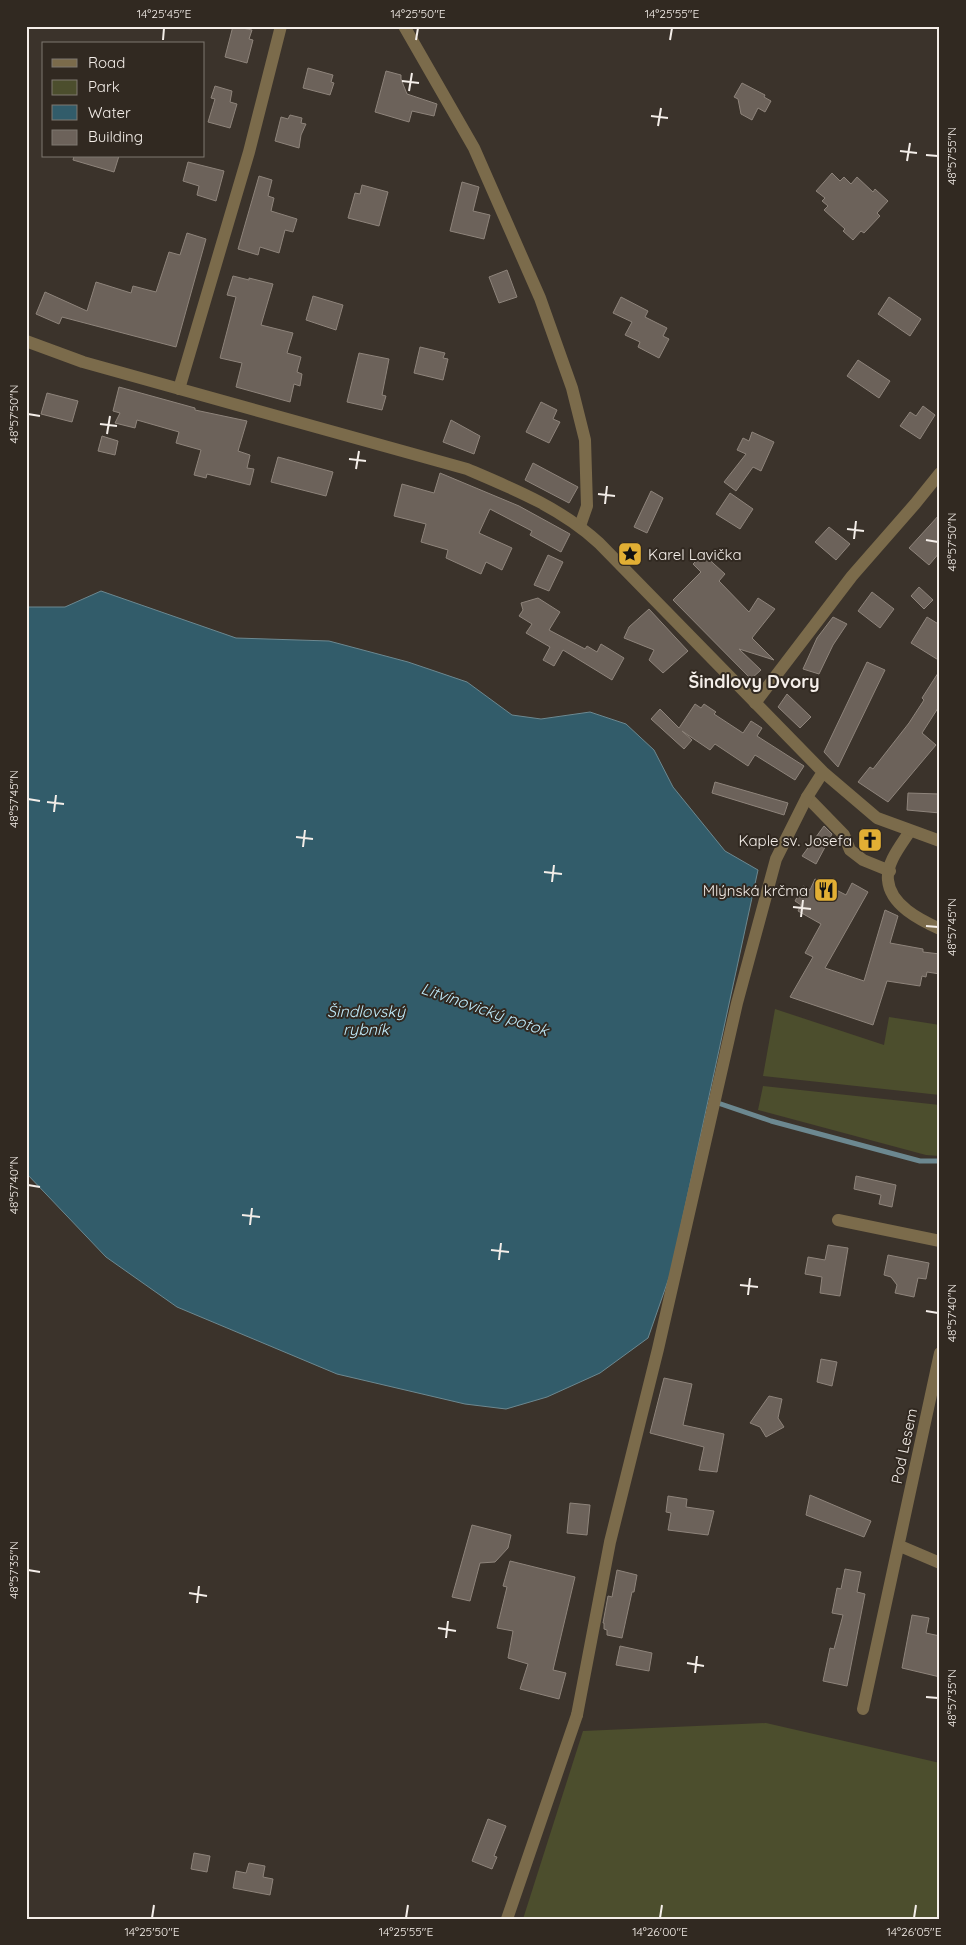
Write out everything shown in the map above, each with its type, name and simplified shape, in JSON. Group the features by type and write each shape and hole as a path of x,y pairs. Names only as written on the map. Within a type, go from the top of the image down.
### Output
{"street":[{"path":"179,389 249,152 281,26"},
{"path":"404,26 474,148 540,298 572,388 585,440 587,506 580,526"},
{"path":"26,342 84,362 467,468 516,490 580,526 691,635 823,772 877,818 940,841"},
{"path":"755,703 852,576 940,473"},
{"path":"507,1919 577,1715 610,1542 658,1349 737,1002 776,859 807,797 823,772"},
{"path":"807,797 844,835 850,850 863,860 890,871"},
{"path":"910,831 891,864 888,880 899,904 940,930"},
{"path":"838,1220 940,1241"},
{"name":"Pod Lesem","path":"863,1709 900,1546 940,1353"},
{"path":"900,1546 940,1563"}],"green space":[{"path":"775,1009 884,1045 889,1017 940,1025 940,1095 763,1076"},
{"path":"763,1086 940,1105 940,1156 926,1155 758,1110"},
{"path":"766,1723 940,1763 940,1919 523,1919 583,1731"}],"water":[{"name":"Šindlovský rybník","path":"101,591 236,638 329,641 408,662 467,682 512,715 541,719 590,712 626,724 654,750 673,787 725,851 758,870 671,1272 648,1338 600,1373 547,1397 506,1409 465,1404 337,1374 177,1307 106,1257 26,1173 26,607 65,607"}],"building":[{"path":"233,26 252,30 249,39 253,40 247,63 225,57"},
{"path":"308,68 333,75 331,82 334,83 330,95 303,88"},
{"path":"386,71 401,75 407,94 437,104 434,116 412,111 409,122 375,112"},
{"path":"742,83 765,95 764,97 771,101 765,112 758,108 752,120 741,114 738,99 734,97"},
{"path":"215,86 232,91 230,102 237,104 230,128 208,122 215,99 211,98"},
{"path":"290,115 302,118 301,123 306,124 301,135 299,148 275,141 281,117 288,119"},
{"path":"74,158 118,158 114,172 73,160"},
{"path":"188,162 224,171 216,201 197,195 199,186 183,181"},
{"path":"832,173 840,181 844,177 851,184 857,177 873,192 875,189 888,201 877,213 880,216 864,233 861,231 853,240 843,231 845,229 824,210 828,206 822,201 825,198 816,191"},
{"path":"259,176 272,180 268,196 274,198 271,211 297,219 293,232 285,230 279,253 260,247 258,255 238,249"},
{"path":"462,182 479,187 473,211 490,215 484,239 450,231"},
{"path":"362,185 388,192 379,226 348,218 355,193 360,194"},
{"path":"187,233 206,239 176,347 62,317 59,324 36,314 45,292 87,311 96,282 131,293 133,286 156,292 169,252 180,255"},
{"path":"507,270 517,297 499,303 489,277"},
{"path":"233,276 273,284 261,325 293,333 287,353 301,357 297,372 302,374 300,386 294,384 290,402 236,387 242,363 220,358 236,297 227,295"},
{"path":"313,296 343,305 336,330 306,320"},
{"path":"621,297 648,311 645,317 667,328 663,336 669,339 659,358 638,347 640,342 625,335 632,322 613,313"},
{"path":"889,297 921,319 910,336 878,314"},
{"path":"420,347 445,353 443,358 448,359 443,380 414,373"},
{"path":"359,353 389,359 382,395 386,396 382,410 347,402"},
{"path":"858,360 890,381 879,398 847,376"},
{"path":"119,387 195,408 195,410 247,421 238,451 250,455 247,468 254,469 250,485 207,474 206,478 194,475 201,450 176,443 179,432 137,420 135,428 115,423 120,413 113,411"},
{"path":"47,393 78,401 72,422 41,414"},
{"path":"541,402 557,410 553,419 560,422 549,443 526,432"},
{"path":"923,406 935,415 920,439 900,426 910,412 916,416"},
{"path":"451,420 480,436 474,454 443,442"},
{"path":"752,432 774,442 761,471 753,467 736,491 724,482 746,454 737,450 743,438 749,441"},
{"path":"102,436 118,441 115,455 98,451"},
{"path":"278,457 333,472 326,496 271,482"},
{"path":"533,463 578,487 569,503 525,480"},
{"path":"440,473 519,506 570,534 561,552 530,535 532,531 490,509 479,533 512,548 502,570 486,562 481,574 446,558 448,550 421,542 426,524 394,516 402,484 434,493"},
{"path":"651,491 663,498 647,533 634,527"},
{"path":"730,493 753,509 740,529 716,514"},
{"path":"940,514 940,552 929,565 909,548"},
{"path":"829,527 850,544 836,560 815,542"},
{"path":"703,554 725,574 719,581 749,612 758,598 775,609 752,638 774,660 739,649 761,670 751,679 673,600 701,572 693,564"},
{"path":"548,555 563,562 549,591 534,585"},
{"path":"919,587 933,600 924,609 911,596"},
{"path":"872,592 894,609 880,628 858,611"},
{"path":"538,598 560,612 549,630 585,649 587,646 597,652 601,644 624,658 612,680 563,650 554,666 543,660 550,647 526,633 532,624 519,616 523,610 521,603"},
{"path":"649,609 688,651 663,673 649,660 654,650 624,638 629,627"},
{"path":"833,617 847,624 833,645 819,674 803,669 817,638"},
{"path":"927,617 940,625 940,661 911,643"},
{"path":"867,662 885,670 838,767 824,752"},
{"path":"940,670 940,705 922,733 936,745 888,802 858,782 870,767 873,769 909,723"},
{"path":"787,694 811,717 800,728 778,707"},
{"path":"695,704 701,708 704,704 716,712 714,714 743,733 751,721 762,728 757,736 804,766 795,780 755,755 748,766 715,744 710,750 682,731 692,740 684,749 651,719 660,709 679,728"},
{"path":"715,782 788,803 784,815 712,793"},
{"path":"908,793 940,794 940,813 907,810"},
{"path":"824,826 832,834 816,864 802,856"},
{"path":"815,879 846,895 852,883 868,892 825,968 864,981 885,910 898,916 890,943 923,949 923,952 940,954 940,974 927,972 926,977 922,976 920,986 887,981 873,1025 790,997 813,957 805,953 821,924 798,911 801,905 795,901 803,886 810,890"},
{"path":"856,1176 896,1185 892,1207 879,1204 881,1195 854,1189"},
{"path":"828,1245 848,1248 840,1296 820,1293 822,1277 805,1274 808,1257 825,1260"},
{"path":"888,1255 929,1263 926,1279 918,1278 914,1297 895,1293 897,1285 891,1277 884,1275"},
{"path":"821,1359 837,1362 832,1386 817,1382"},
{"path":"664,1378 692,1384 683,1425 724,1434 717,1472 699,1470 704,1447 650,1433"},
{"path":"769,1396 782,1399 778,1418 784,1427 766,1437 760,1427 750,1423"},
{"path":"810,1495 871,1521 864,1537 806,1515"},
{"path":"668,1496 687,1499 686,1507 714,1511 708,1535 668,1530 671,1513 666,1512"},
{"path":"570,1503 590,1505 587,1535 567,1533"},
{"path":"472,1525 511,1535 508,1548 495,1562 480,1563 470,1601 452,1597"},
{"path":"510,1561 575,1577 553,1670 566,1673 559,1699 520,1689 528,1664 508,1658 513,1631 497,1628 507,1587 503,1586"},
{"path":"845,1569 861,1572 857,1592 865,1594 847,1686 823,1681 830,1648 834,1649 843,1615 832,1613 837,1588 841,1589"},
{"path":"617,1570 637,1575 622,1638 607,1635 607,1630 604,1629 603,1623 608,1596 612,1597"},
{"path":"912,1615 929,1618 926,1633 940,1636 940,1677 902,1668"},
{"path":"620,1646 652,1653 649,1671 616,1665"},
{"path":"488,1819 506,1826 494,1856 497,1857 492,1869 472,1861"},
{"path":"194,1853 210,1856 207,1872 191,1869"},
{"path":"249,1863 265,1866 263,1877 273,1879 270,1895 233,1888 236,1871 246,1873"}],"waterway":[{"name":"Litvínovický potok","path":"715,1102 771,1121 920,1161 940,1161"}],"place":[{"name":"Karel Lavička","path":"630,554"},
{"name":"Kaple sv. Josefa","path":"870,840"},
{"name":"Mlýnská krčma","path":"826,890"}],"district":[{"name":"Šindlovy Dvory","path":"754,681"}]}
